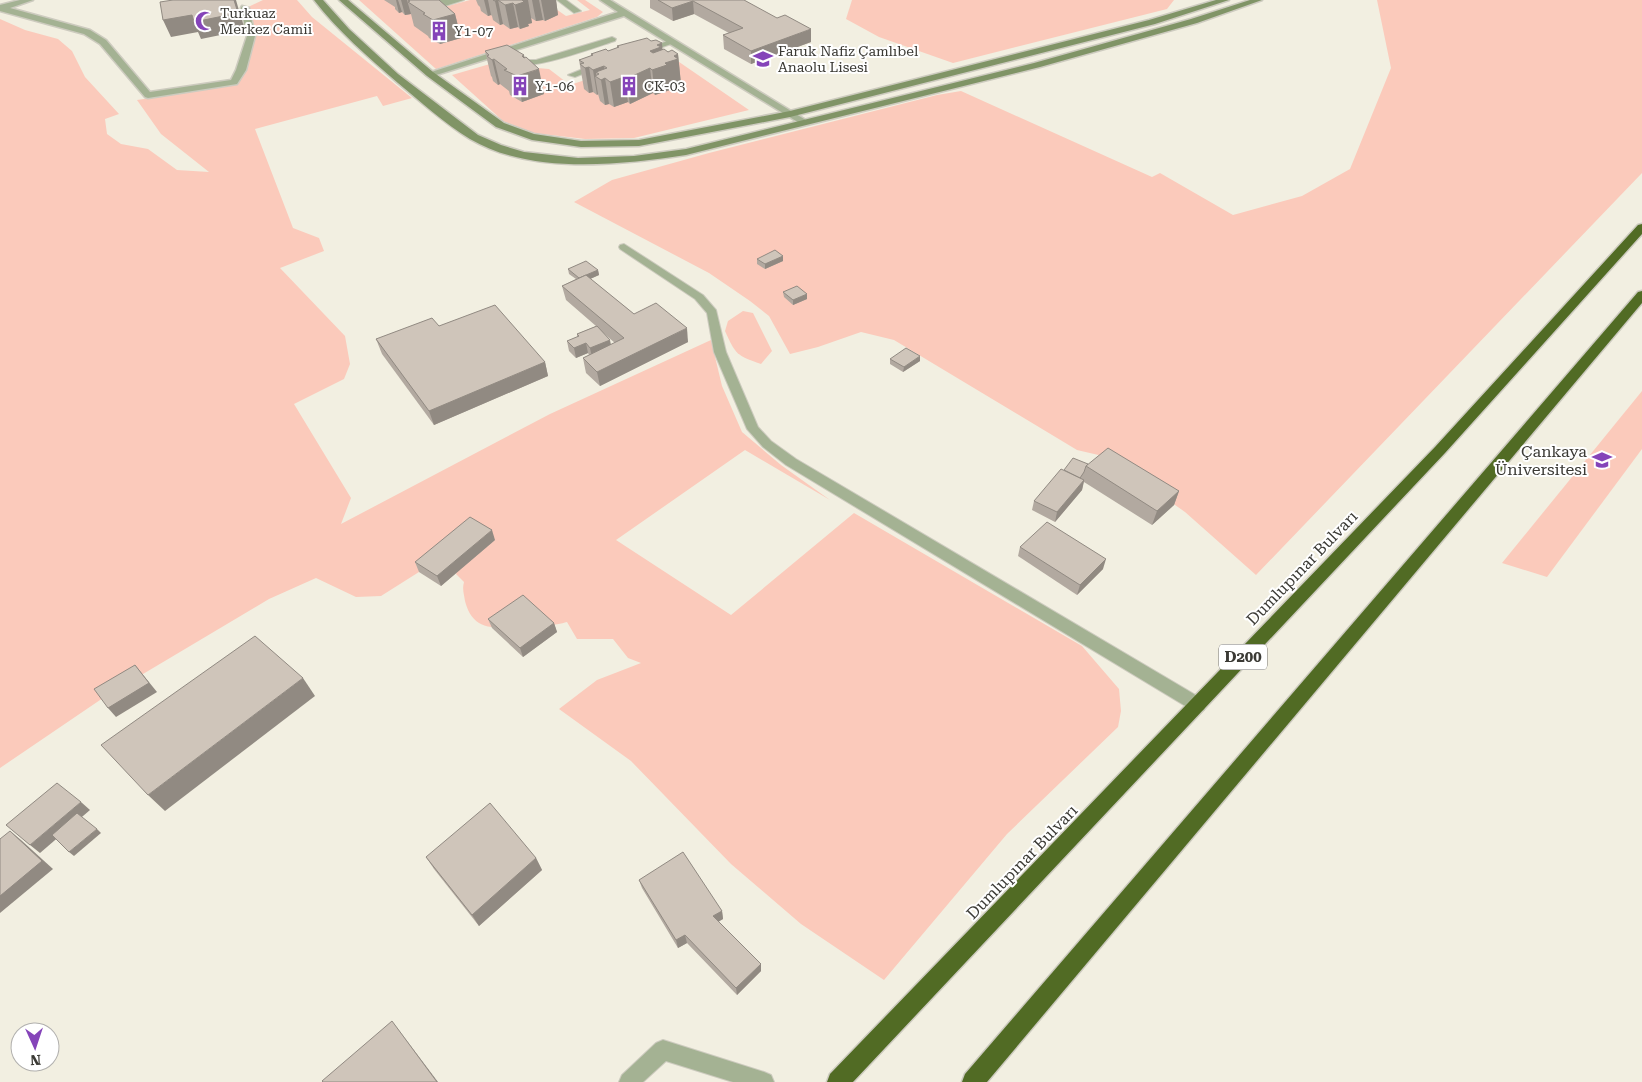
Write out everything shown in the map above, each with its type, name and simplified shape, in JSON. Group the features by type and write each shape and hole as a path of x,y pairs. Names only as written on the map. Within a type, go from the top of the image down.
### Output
{"highway":[{"name":"Dumlupınar Bulvarı","path":"838,1082 1440,450 1642,227"},
{"path":"973,1082 1642,296"}],"street":[{"path":"1,9 29,0"},
{"path":"318,0 344,29 397,78 474,137 513,152 573,161 641,159 686,152 1015,71 1176,26 1258,0"},
{"path":"343,0 430,74 500,125 532,137 581,144 639,143 790,114 1152,22 1225,0"},
{"path":"604,0 804,122"},
{"path":"1,9 87,32 103,42 148,95 234,82 241,70 251,36 245,8"},
{"path":"430,74 625,13"}],"lane":[{"path":"439,0 445,4 460,0"},
{"path":"561,0 577,11"},
{"path":"493,54 503,61 512,63 537,62 612,39"},
{"path":"634,55 673,42"},
{"path":"572,75 607,63"},
{"path":"624,246 698,298 712,312 724,361 754,429 767,444 791,462 1198,705"},
{"path":"630,1082 663,1050 764,1082"}],"shaded area":[{"path":"263,0 297,0 312,17 412,98 383,106 377,96 255,129 293,228 319,238 324,251 280,268 345,336 350,364 344,379 294,404 351,498 341,524 550,414 711,340 722,386 742,432 781,465 830,500 745,450 616,540 731,615 854,513 1082,646 1119,689 1121,711 1118,727 1007,834 884,980 801,924 731,864 631,761 559,709 597,680 641,663 628,658 613,639 577,639 567,622 548,626 497,628 486,626 474,619 465,601 464,582 456,574 473,527 419,572 381,596 356,597 316,578 269,599 103,698 0,768 0,19 25,30 58,39 72,51 85,77 119,114 105,119 107,134 121,144 148,149 177,170 209,172 161,134 137,100 237,85 246,65 249,48 246,8"},
{"path":"359,0 425,0 437,9 470,0 543,0 566,16 590,10 577,0 585,0 603,12 597,17 436,69"},
{"path":"852,0 1174,0 1167,9 953,63 879,37 846,19"},
{"path":"1377,0 1642,0 1642,173 1256,575 1185,512 1107,457 1077,450 894,340 861,332 818,347 790,354 769,316 750,301 709,273 574,202 612,180 709,153 937,95 961,91 1152,177 1160,173 1233,215 1302,196 1350,169 1391,68"},
{"path":"666,53 749,110 634,138 585,139 534,133 503,121 452,75 490,64 549,69 570,85"},
{"path":"743,311 753,313 772,351 761,364 738,353 725,331 728,321"},
{"path":"1642,391 1642,449 1547,577 1502,563"}],"building":[{"path":"173,0 234,0 238,13 194,22 192,15 163,20 160,2"},
{"path":"408,0 439,0 455,14 433,20 408,2 410,1"},
{"path":"498,0 522,0 524,2 515,5 513,3 505,5"},
{"path":"658,0 744,0 777,18 785,15 811,29 751,51 723,35 743,28 693,1 672,8"},
{"path":"647,38 651,41 656,40 662,43 657,45 661,47 650,51 653,53 664,49 668,52 672,50 678,54 674,56 678,59 652,70 650,68 626,79 624,77 610,82 605,78 601,80 595,76 599,74 596,72 607,68 604,66 593,70 589,67 585,68 580,64 584,63 579,60 593,55 591,54 606,49 608,51 619,47 617,46"},
{"path":"507,45 524,55 522,56 526,57 539,69 517,76 504,70 507,69 487,56 489,55 485,51"},
{"path":"775,250 783,256 765,264 757,259"},
{"path":"586,261 598,270 579,278 568,269"},
{"path":"586,275 634,314 656,303 687,328 597,372 583,358 624,338 562,286"},
{"path":"797,286 807,294 793,300 783,292"},
{"path":"495,305 545,362 429,411 376,339 432,318 439,326"},
{"path":"597,326 610,340 590,348 586,343 574,348 567,341 579,336 577,334"},
{"path":"906,348 920,356 904,367 890,359"},
{"path":"1108,448 1179,491 1157,511 1086,466"},
{"path":"1073,458 1088,464 1080,478 1064,470"},
{"path":"1061,469 1084,480 1057,512 1034,501"},
{"path":"470,517 492,530 437,576 415,562"},
{"path":"1047,522 1106,559 1080,585 1020,547"},
{"path":"523,595 554,623 520,648 488,619"},
{"path":"255,636 303,678 148,795 101,745"},
{"path":"135,665 149,683 108,708 94,689"},
{"path":"57,783 81,802 30,845 6,825"},
{"path":"490,803 536,858 472,915 426,857"},
{"path":"77,813 97,829 69,852 52,835"},
{"path":"10,831 42,861 0,896 0,839"},
{"path":"683,852 722,911 713,916 761,964 736,988 685,935 676,940 639,880"},
{"path":"392,1021 437,1082 322,1081"}],"place":[{"name":"Turkuaz Merkez Camii","path":"205,21"},
{"name":"Y1-07","path":"439,31"},
{"name":"Faruk Nafiz Çamlıbel Anaolu Lisesi","path":"763,59"},
{"name":"Y1-06","path":"520,86"},
{"name":"CK-03","path":"629,86"},
{"name":"Çankaya Üniversitesi","path":"1602,460"}]}
